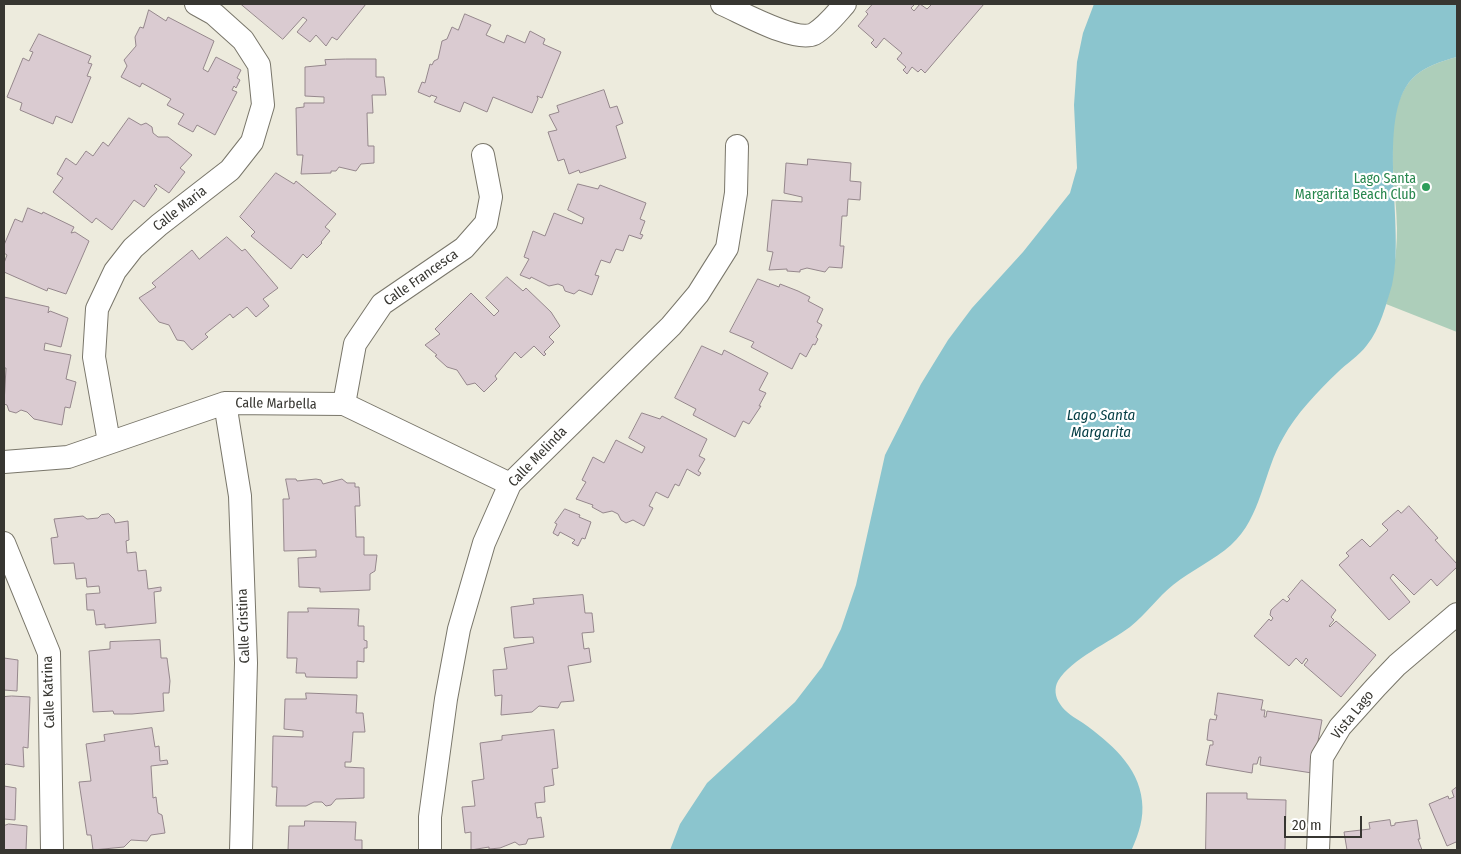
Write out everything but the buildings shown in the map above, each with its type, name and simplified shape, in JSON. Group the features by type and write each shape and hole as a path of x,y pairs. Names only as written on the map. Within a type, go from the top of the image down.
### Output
{"street":[{"name":"Calle Maria","path":"109,442 94,357 97,309 115,272 133,248 159,225 230,170 252,142 263,105 259,65 243,40 214,14 196,4"},
{"path":"722,4 793,36 812,35 827,24 845,4"},
{"name":"Calle Melinda","path":"430,850 430,817 446,699 459,629 484,543 510,484 671,326 698,294 727,248 736,193 737,146"},
{"name":"Calle Francesca","path":"344,404 356,344 382,304 464,248 486,223 492,197 482,155"},
{"name":"Calle Marbella","path":"4,462 68,457 225,403 344,404 510,484"},
{"name":"Calle Cristina","path":"225,403 240,496 245,633 241,850"},
{"name":"Calle Katrina","path":"4,543 49,653 52,850"},
{"name":"Vista Lago","path":"1318,850 1322,757 1340,727 1376,687 1397,665 1457,614"}],"green space":[{"name":"Lago Santa Margarita Beach Club","path":"1457,57 1457,332 1386,304 1394,267 1397,238 1392,151 1396,111 1402,93 1416,75 1433,65"}],"water":[{"name":"Lago Santa Margarita","path":"1094,4 1457,4 1457,57 1427,68 1412,79 1401,97 1395,120 1393,176 1396,235 1395,262 1392,285 1372,339 1360,353 1315,395 1288,429 1276,451 1256,508 1241,534 1231,545 1173,585 1130,627 1081,658 1058,681 1056,695 1062,707 1070,715 1093,730 1121,756 1129,766 1140,788 1142,819 1132,849 670,850 680,824 707,783 795,702 822,667 841,629 856,585 885,455 921,384 948,340 972,308 1023,252 1070,193 1077,168 1074,105 1077,62 1083,33"}],"place":[{"name":"Lago Santa Margarita Beach Club","path":"1426,187"}]}
